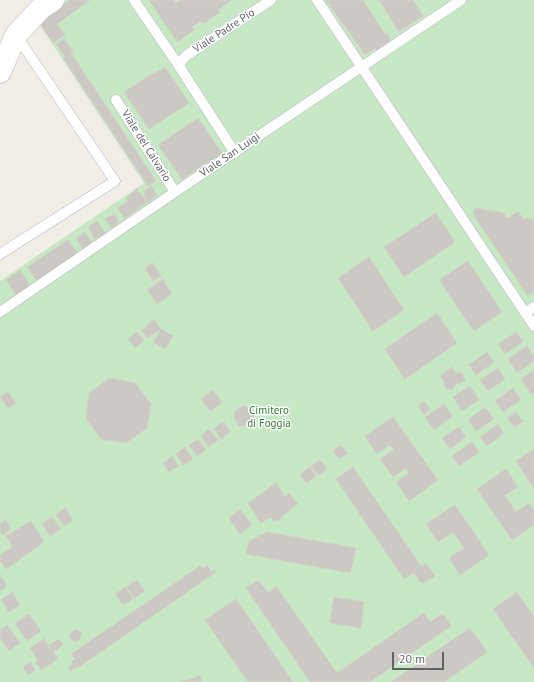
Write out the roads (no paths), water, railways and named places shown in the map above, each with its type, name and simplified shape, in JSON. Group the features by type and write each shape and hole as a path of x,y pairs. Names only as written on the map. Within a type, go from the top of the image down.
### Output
{"street":[{"path":"0,72 16,35 41,8 53,0"}],"lane":[{"path":"134,0 179,66 234,153"},
{"name":"Viale Padre Pio","path":"179,66 187,55 272,0"},
{"path":"317,0 534,326"},
{"name":"Viale San Luigi","path":"0,312 175,192 461,0"},
{"path":"0,254 115,181 16,35"},
{"name":"Viale del Calvario","path":"116,100 175,192"},
{"path":"525,313 534,307"}],"park label":[{"name":"Cimitero di Foggia","path":"269,417"}]}
